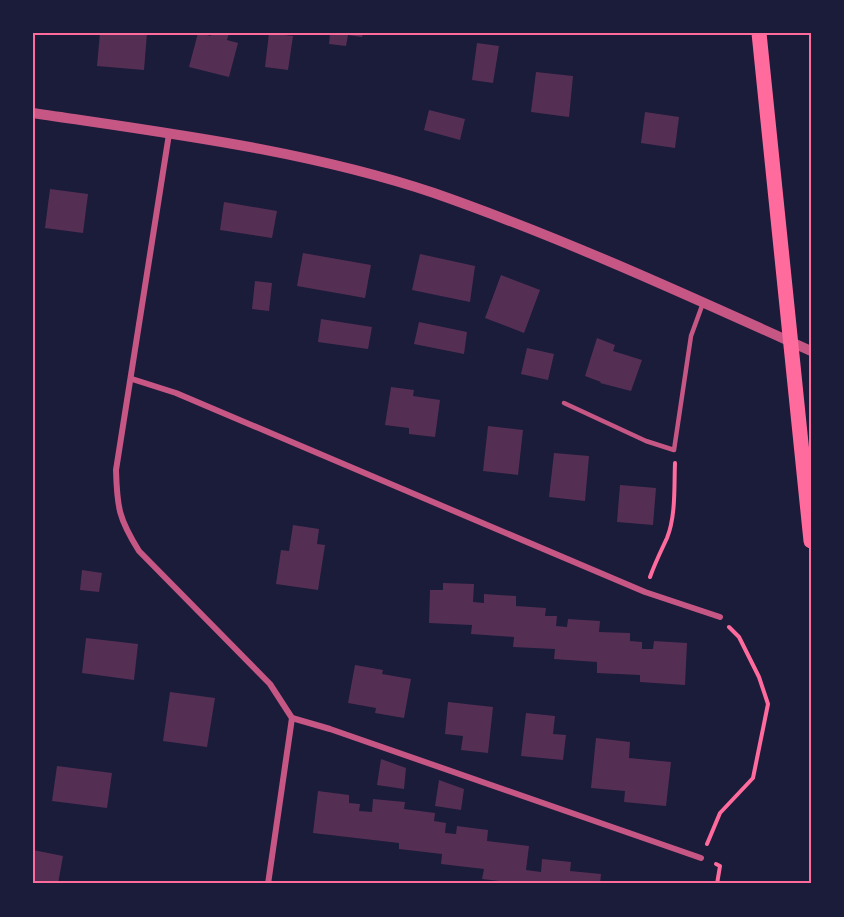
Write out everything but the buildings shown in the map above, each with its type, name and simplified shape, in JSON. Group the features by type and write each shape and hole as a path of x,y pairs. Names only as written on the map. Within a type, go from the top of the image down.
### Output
{"main road":[{"path":"759,33 811,541"}],"street":[{"path":"33,112 311,159 432,193 588,251 811,351"},
{"path":"169,134 116,470 117,503 125,529 139,551 270,684 292,718 330,729 701,858"},
{"path":"132,379 176,393 645,592 720,617"},
{"path":"268,884 292,718"}],"lane":[{"path":"564,403 646,441 674,450 691,336 704,303"}],"path":[{"path":"645,592 657,557 668,536 673,506 674,450"},
{"path":"717,884 720,866 701,858 720,813 753,778 768,704 759,678 739,637 720,617"}]}
